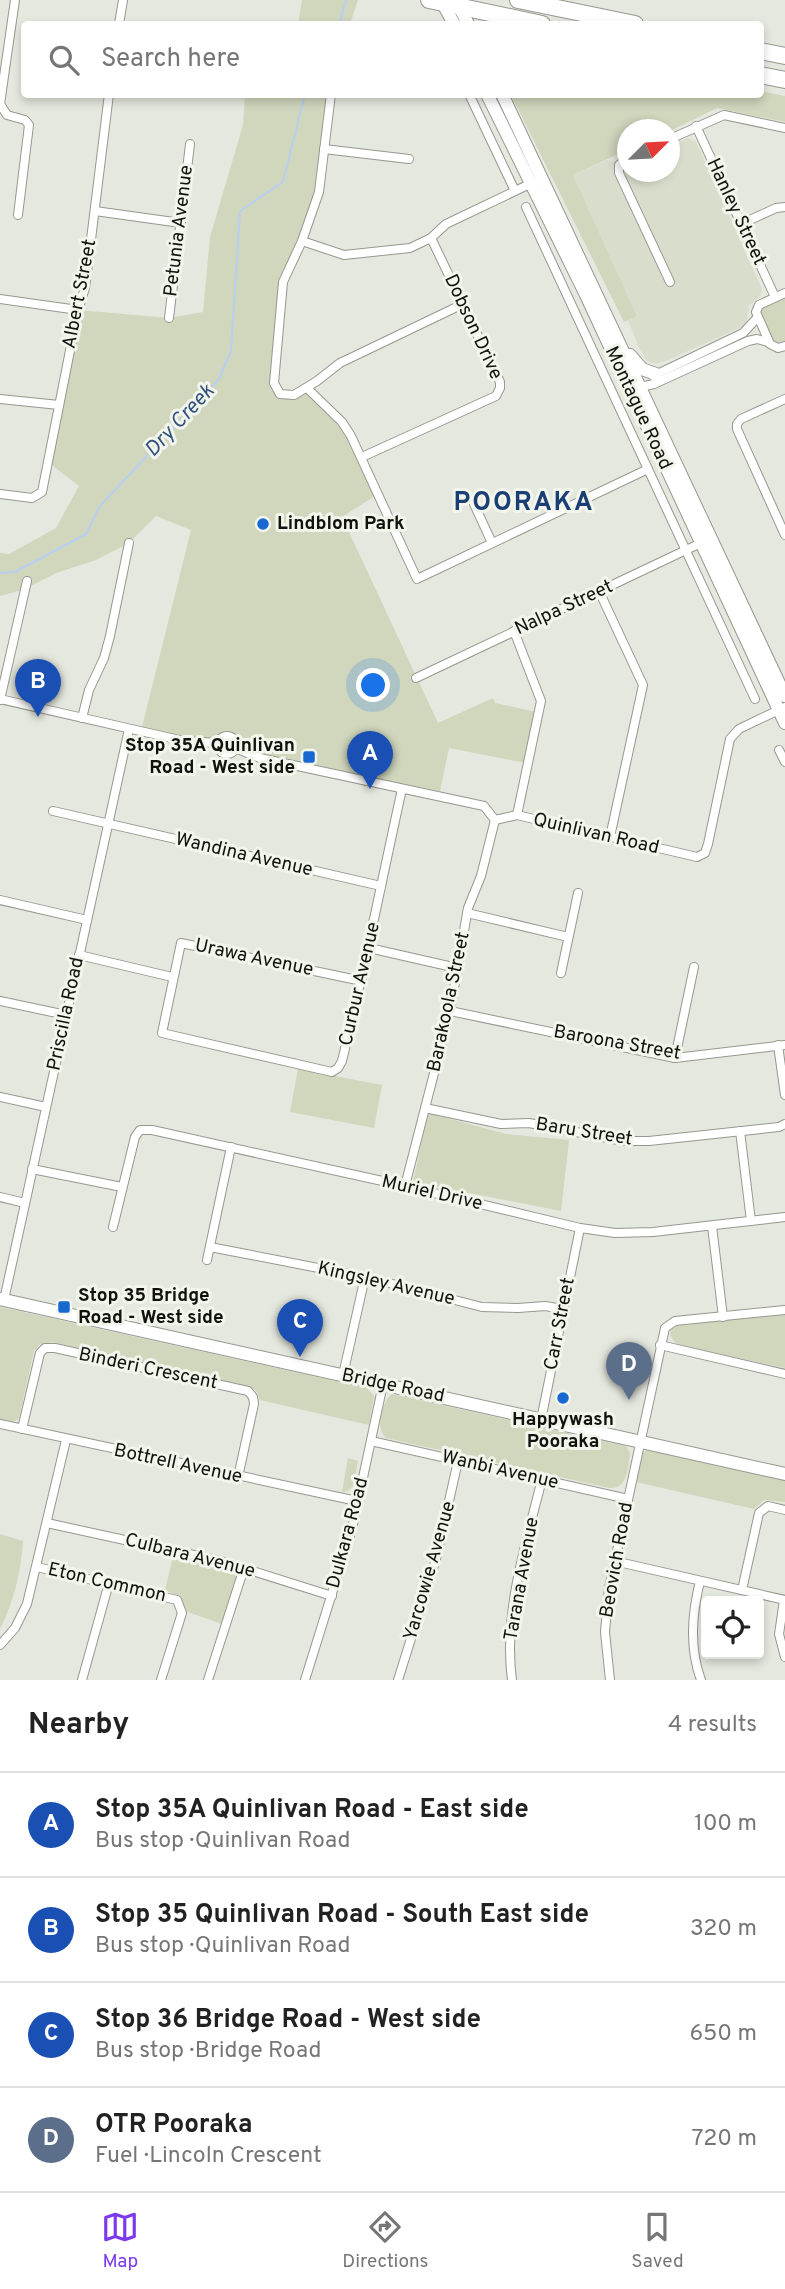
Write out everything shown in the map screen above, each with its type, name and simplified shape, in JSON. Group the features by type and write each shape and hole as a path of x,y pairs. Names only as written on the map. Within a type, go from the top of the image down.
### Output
{"highway":[{"path":"518,0 620,21"},
{"path":"446,2 507,21"},
{"path":"764,52 785,56"},
{"path":"764,76 785,80"}],"main road":[{"path":"446,2 452,21"},
{"path":"446,2 465,21"},
{"name":"Montague Road","path":"489,98 537,181 618,341 635,389"},
{"name":"Montague Road","path":"504,98 537,181 706,541 782,708 785,723"},
{"path":"618,341 642,369 656,374"},
{"name":"Montague Road","path":"706,541 785,696"},
{"name":"Bridge Road","path":"2,1300 785,1474"}],"street":[{"path":"15,0 0,104 5,113 25,120 29,125 18,215"},
{"path":"120,21 123,0"},
{"name":"Albert Street","path":"0,494 32,498 42,492 78,310 85,288 109,98"},
{"path":"330,98 319,192 302,241 283,282 274,383 280,394 286,396 307,388 340,363 463,304"},
{"path":"472,98 515,191"},
{"path":"680,134 724,115 785,128"},
{"name":"Hanley Street","path":"696,126 775,297"},
{"name":"Petunia Avenue","path":"169,318 190,144"},
{"path":"324,149 410,159"},
{"path":"302,241 344,255 410,248 431,238 446,224 537,181"},
{"path":"623,182 670,282"},
{"path":"526,207 755,699"},
{"path":"741,223 776,208 785,207"},
{"path":"95,211 181,223"},
{"name":"Dobson Drive","path":"362,457 496,396 500,388 500,382 431,238"},
{"path":"785,293 758,307 757,318 768,342 775,348 785,346"},
{"path":"0,299 78,310"},
{"path":"635,389 656,374 743,333 757,318"},
{"path":"635,389 654,384 748,341 768,342"},
{"path":"307,388 342,422 362,457 417,579 648,469"},
{"path":"0,399 59,405"},
{"path":"785,399 741,419 737,429 785,535"},
{"path":"474,503 492,542"},
{"name":"Nalpa Street","path":"416,678 706,541"},
{"path":"82,718 89,690 104,658 110,636 129,543"},
{"path":"27,581 0,700 184,741 218,743 223,737 230,737 235,748 260,758 484,806 495,820"},
{"path":"599,591 643,685 610,837"},
{"path":"514,631 541,701 517,815"},
{"name":"Quinlivan Road","path":"495,820 517,815 697,857 705,853 730,738 739,729 782,708"},
{"name":"Priscilla Road","path":"2,1300 129,729"},
{"path":"779,750 785,762"},
{"name":"Curbur Avenue","path":"172,977 162,1033 331,1072 338,1068 362,981 402,789"},
{"name":"Wandina Avenue","path":"53,811 381,886"},
{"name":"Barakoola Street","path":"405,1186 450,1011 467,913 481,876 495,820"},
{"path":"561,973 578,893"},
{"path":"0,900 87,920"},
{"path":"467,913 568,937"},
{"name":"Urawa Avenue","path":"172,977 181,943 362,981"},
{"path":"369,948 457,968"},
{"path":"79,954 172,977"},
{"path":"675,1058 694,967"},
{"path":"0,1001 66,1016"},
{"name":"Baroona Street","path":"450,1011 675,1058 781,1045"},
{"path":"781,1045 785,1096"},
{"path":"0,1097 46,1107"},
{"name":"Baru Street","path":"425,1108 501,1124 529,1123 623,1141 649,1141 779,1127 785,1124"},
{"name":"Muriel Drive","path":"113,1227 135,1136 140,1130 152,1130 231,1147 580,1228 628,1233 785,1217"},
{"path":"740,1131 751,1221"},
{"path":"207,1260 231,1147"},
{"path":"32,1170 122,1187"},
{"path":"0,1197 25,1203"},
{"path":"712,1226 723,1317"},
{"name":"Carr Street","path":"541,1420 580,1228"},
{"name":"Kingsley Avenue","path":"210,1247 365,1277 482,1307 545,1306 563,1309"},
{"path":"343,1375 365,1277"},
{"path":"785,1310 675,1321 665,1328 660,1345 785,1374"},
{"name":"Beovich Road","path":"610,1680 605,1632 608,1595 660,1345"},
{"name":"Binderi Crescent","path":"22,1429 40,1353 50,1347 248,1391 254,1404 238,1477"},
{"name":"Dulkara Road","path":"305,1680 349,1540 383,1384"},
{"name":"Bottrell Avenue","path":"0,1424 357,1501"},
{"path":"0,1645 15,1628 24,1612 37,1567 65,1440"},
{"name":"Wanbi Avenue","path":"371,1441 628,1499"},
{"name":"Yarcowie Avenue","path":"398,1680 436,1559 458,1461"},
{"name":"Tarana Avenue","path":"512,1680 510,1654 513,1607 542,1479"},
{"path":"742,1590 759,1513 768,1506 785,1510"},
{"name":"Culbara Avenue","path":"47,1523 244,1568 332,1596"},
{"path":"614,1561 785,1600 779,1634 785,1657"},
{"name":"Eton Common","path":"37,1567 172,1597 180,1605 182,1614 161,1680"},
{"path":"208,1680 244,1568"},
{"path":"700,1581 692,1632 701,1680"},
{"path":"82,1680 109,1583"}],"shaded area":[{"path":"302,0 358,0 351,21 298,21"},
{"path":"764,92 785,96 785,122 717,108 680,126 680,119 617,119 617,155 573,175 637,316 624,322 512,98 764,98"},
{"path":"245,98 331,98 319,192 283,282 276,387 294,395 307,388 351,436 378,494 342,517 438,723 493,698 495,703 536,712 526,763 449,748 440,791 403,784 402,789 218,745 141,731 191,530 156,516 129,543 96,560 56,573 25,589 0,596 0,553 9,554 56,528 79,486 49,463 78,310 169,318 203,312 210,237 243,125"},
{"path":"688,138 696,142 762,289 761,295 749,306 746,325 655,364 647,361 639,348 628,320 637,316 573,175 607,160 617,163 617,182 680,182 680,142"},
{"path":"785,297 785,341 776,343 772,340 761,311 763,307"},
{"path":"298,1069 382,1085 374,1128 290,1112"},
{"path":"428,1113 506,1134 569,1140 561,1211 413,1182"},
{"path":"0,1307 367,1388 374,1396 369,1425 260,1400 251,1387 52,1342 39,1345 34,1351 19,1418 14,1422 0,1419"},
{"path":"785,1313 785,1368 677,1345 670,1335 671,1330 677,1326"},
{"path":"392,1394 626,1446 630,1453 626,1476 620,1485 609,1488 386,1438 380,1422 385,1403"},
{"path":"647,1450 785,1480 785,1502 764,1500 754,1509 636,1482 643,1453"},
{"path":"348,1458 358,1461 353,1486 342,1492"},
{"path":"0,1534 23,1541 16,1586 0,1629"},
{"path":"174,1553 236,1569 238,1575 222,1624 185,1611 181,1597 165,1590"}],"waterway":[{"name":"Dry Creek","path":"340,21 346,0"},
{"name":"Dry Creek","path":"0,573 15,572 86,534 100,506 219,379 231,351 240,211 283,182 304,98"}],"place":[{"name":"Lindblom Park","path":"263,524"},
{"name":"Stop 35 Quinlivan Road - South East side","path":"38,717"},
{"name":"Stop 35A Quinlivan Road - West side","path":"309,757"},
{"name":"Stop 35A Quinlivan Road - East side","path":"370,789"},
{"name":"Stop 35 Bridge Road - West side","path":"64,1307"},
{"name":"Stop 36 Bridge Road - West side","path":"300,1357"},
{"name":"Happywash Pooraka","path":"563,1398"},
{"name":"OTR Pooraka","path":"629,1400"}],"district":[{"name":"POORAKA","path":"524,503"}]}
